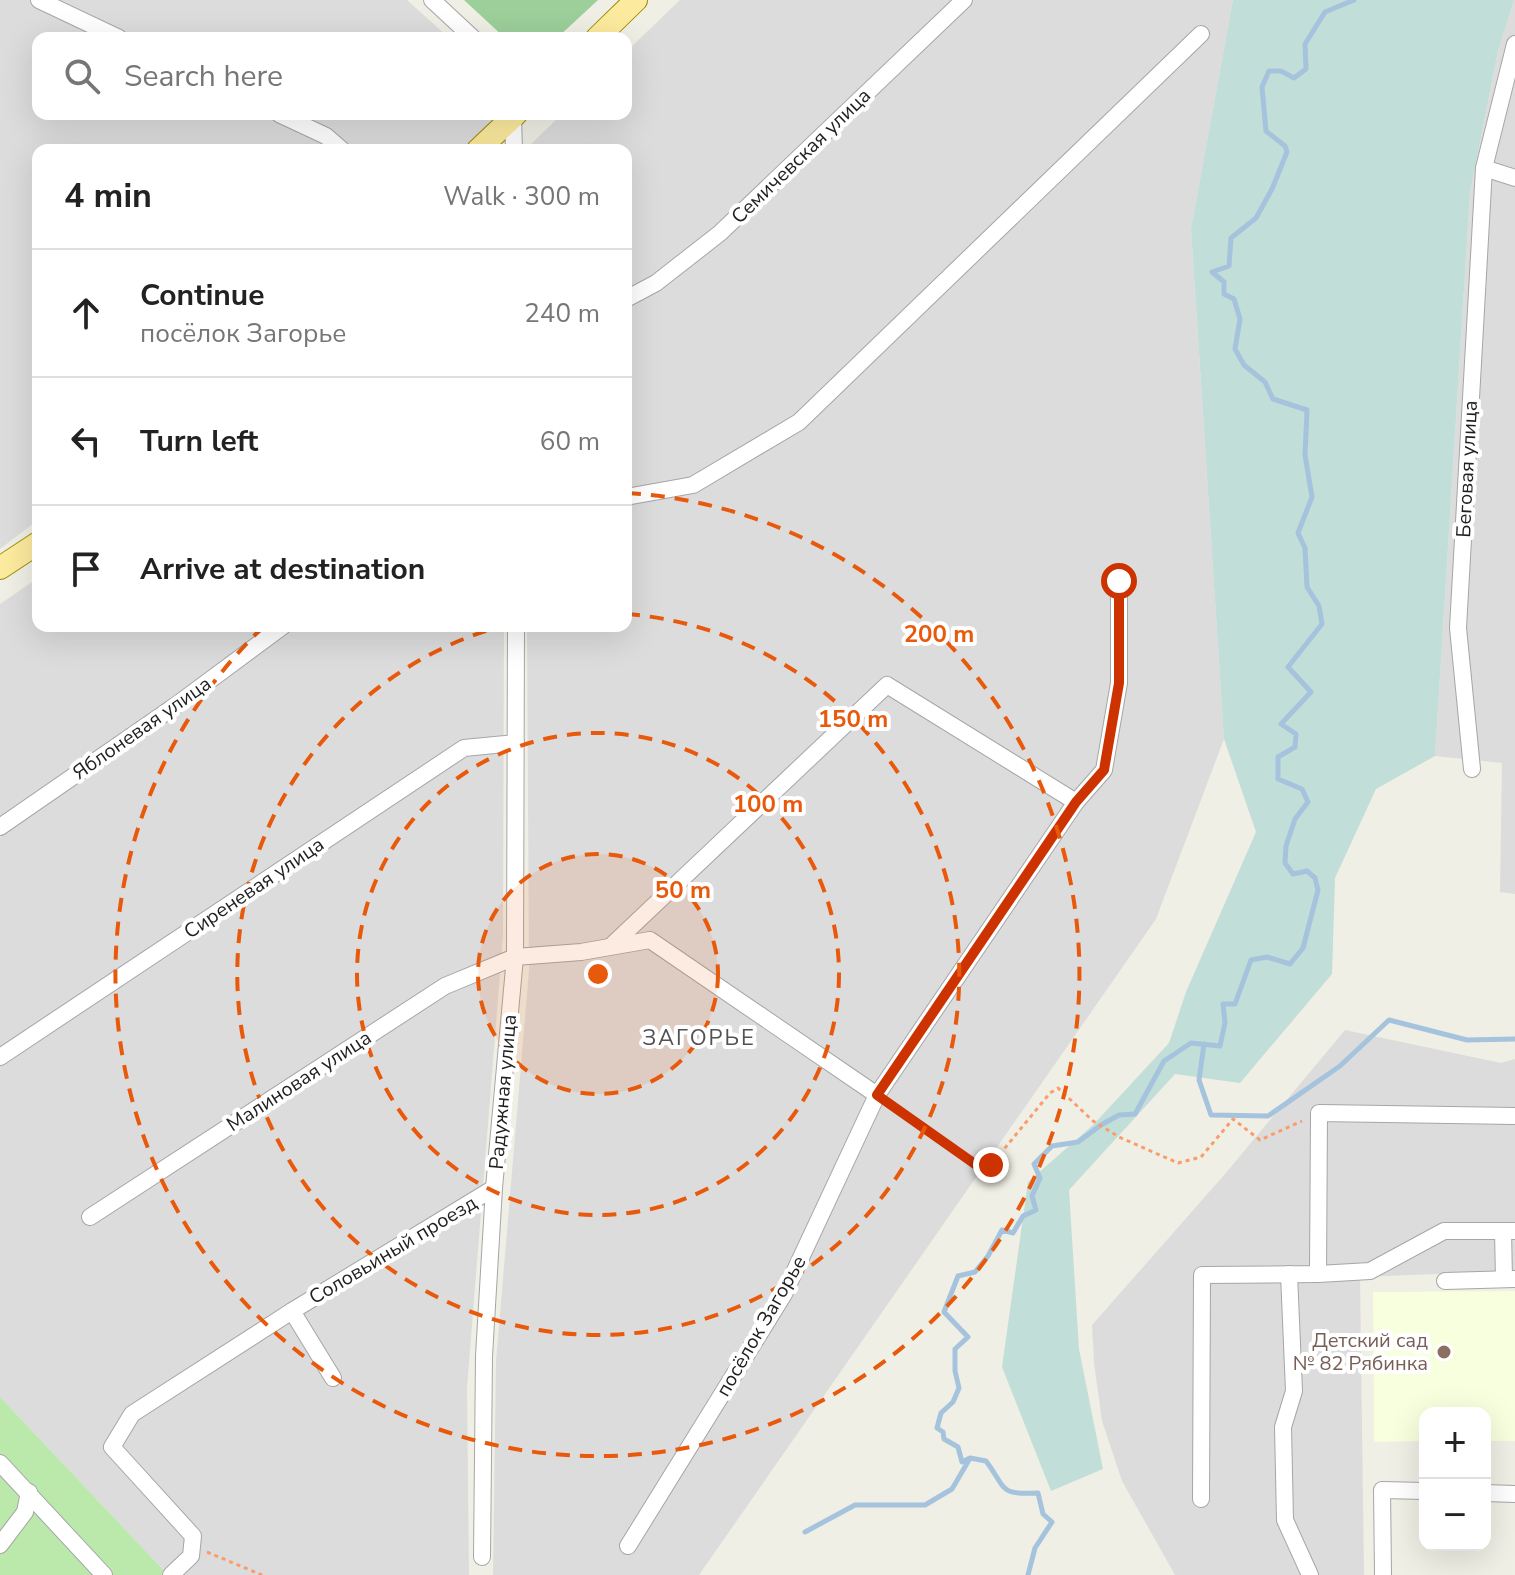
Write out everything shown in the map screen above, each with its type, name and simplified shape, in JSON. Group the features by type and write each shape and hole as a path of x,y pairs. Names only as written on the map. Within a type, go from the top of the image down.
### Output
{"main road":[{"path":"603,32 636,0"},
{"path":"484,144 510,120"},
{"path":"0,568 32,547"}],"street":[{"path":"39,0 106,32"},
{"path":"432,0 467,32"},
{"name":"Семичевская улица","path":"632,296 656,283 720,233 964,0"},
{"path":"632,496 693,485 799,422 1201,34"},
{"name":"Беговая улица","path":"1472,769 1458,628 1484,168 1515,44"},
{"path":"292,120 326,136 335,144"},
{"path":"514,120 514,144"},
{"path":"1484,168 1515,178"},
{"name":"посёлок Загорье","path":"628,1546 784,1294 877,1095 1076,802 1104,770 1119,683 1119,581"},
{"name":"Яблоневая улица","path":"0,827 175,706 275,632"},
{"name":"Радужная улица","path":"482,1557 484,1356 494,1188 515,957 516,632"},
{"path":"610,947 887,685 1076,802"},
{"name":"Сиреневая улица","path":"0,1057 464,748 516,743"},
{"path":"515,957 581,952 650,940 877,1095"},
{"name":"Малиновая улица","path":"90,1217 445,986 515,957"},
{"path":"1318,1274 1319,1113 1515,1116"},
{"name":"Соловьиный проезд","path":"193,1536 112,1447 132,1414 292,1311 494,1188"},
{"path":"1201,1499 1202,1275 1370,1271 1444,1231 1509,1231 1510,1279 1445,1281"},
{"path":"1289,1274 1294,1391 1283,1427 1285,1520 1310,1575"},
{"path":"292,1311 333,1378"},
{"path":"0,1463 104,1575"},
{"path":"1383,1575 1382,1490 1419,1491"},
{"path":"0,1545 25,1512 29,1492"},
{"path":"1491,1493 1515,1494"},
{"path":"171,1575 191,1556 193,1536"}],"path":[{"path":"877,1095 982,1169 991,1165 1050,1093 1058,1088 1093,1121 1119,1137 1178,1163 1201,1157 1233,1119 1260,1140 1319,1113"},
{"path":"193,1536 201,1549 262,1575"}],"shaded area":[{"path":"0,0 407,0 442,32 32,32 32,120 500,120 474,144 32,144 32,525 0,549"},
{"path":"680,0 1233,0 1191,230 1224,739 1156,919 699,1575 493,1575 496,1361 529,971 527,632 632,632 632,144 531,144 556,120 632,120 632,46"},
{"path":"1233,0 1514,0 1498,51 1470,193 1435,756 1376,789 1335,878 1332,974 1240,1083 1175,1074 1069,1190 1079,1349 1103,1469 1051,1491 1002,1367 1028,1182 1093,1125 1169,1043 1186,992 1256,832 1224,739 1191,229"},
{"path":"1514,0 1515,894 1500,892 1502,763 1435,756 1470,193 1498,51"},
{"path":"32,582 32,632 504,632 503,936 467,1388 469,1575 168,1575 0,1397 0,604"},
{"path":"1345,1030 1501,1063 1515,1059 1515,1271 1360,1277 1364,1575 1175,1575 1122,1481 1102,1421 1092,1325 1225,1174"},
{"name":"Детский сад № 82 Рябинка","path":"1515,1291 1515,1441 1491,1441 1491,1407 1419,1407 1419,1441 1374,1442 1373,1292"}],"green space":[{"path":"464,0 598,0 563,32 499,32"},
{"path":"0,1397 168,1575 0,1575"}],"waterway":[{"path":"1028,1575 1035,1548 1052,1522 1043,1514 1038,1493 1016,1493 1005,1488 986,1461 970,1458 962,1462 958,1447 944,1439 943,1432 937,1428 941,1413 953,1402 959,1388 955,1349 968,1337 944,1312 958,1276 975,1272 1002,1230 1013,1233 1023,1216 1036,1210 1032,1196 1040,1178 1034,1164 1052,1146 1078,1142 1119,1115 1135,1114 1164,1061 1191,1043 1220,1046 1225,1023 1223,1004 1235,1004 1251,960 1267,957 1290,964 1303,948 1318,890 1315,878 1307,871 1293,874 1285,863 1286,846 1295,819 1308,802 1302,789 1278,779 1278,757 1295,747 1296,734 1281,724 1311,692 1288,667 1322,624 1319,606 1307,587 1305,548 1298,533 1312,497 1305,455 1307,410 1273,399 1265,382 1244,365 1235,349 1240,319 1234,299 1224,294 1224,282 1212,272 1229,266 1231,238 1256,218 1287,152 1285,146 1266,131 1262,87 1269,71 1281,71 1294,78 1306,69 1305,44 1325,12 1354,0"},
{"path":"1204,1044 1199,1080 1211,1115 1268,1116 1340,1066 1389,1020 1467,1040 1515,1039"},
{"path":"805,1532 855,1505 925,1505 952,1489 969,1460"}],"place":[{"name":"Детский сад № 82 Рябинка","path":"1444,1352"}],"district":[{"name":"ЗАГОРЬЕ","path":"699,1038"}],"route":[{"path":"991,1165 982,1169 877,1095 1076,802 1104,770 1119,683 1119,581"}]}
